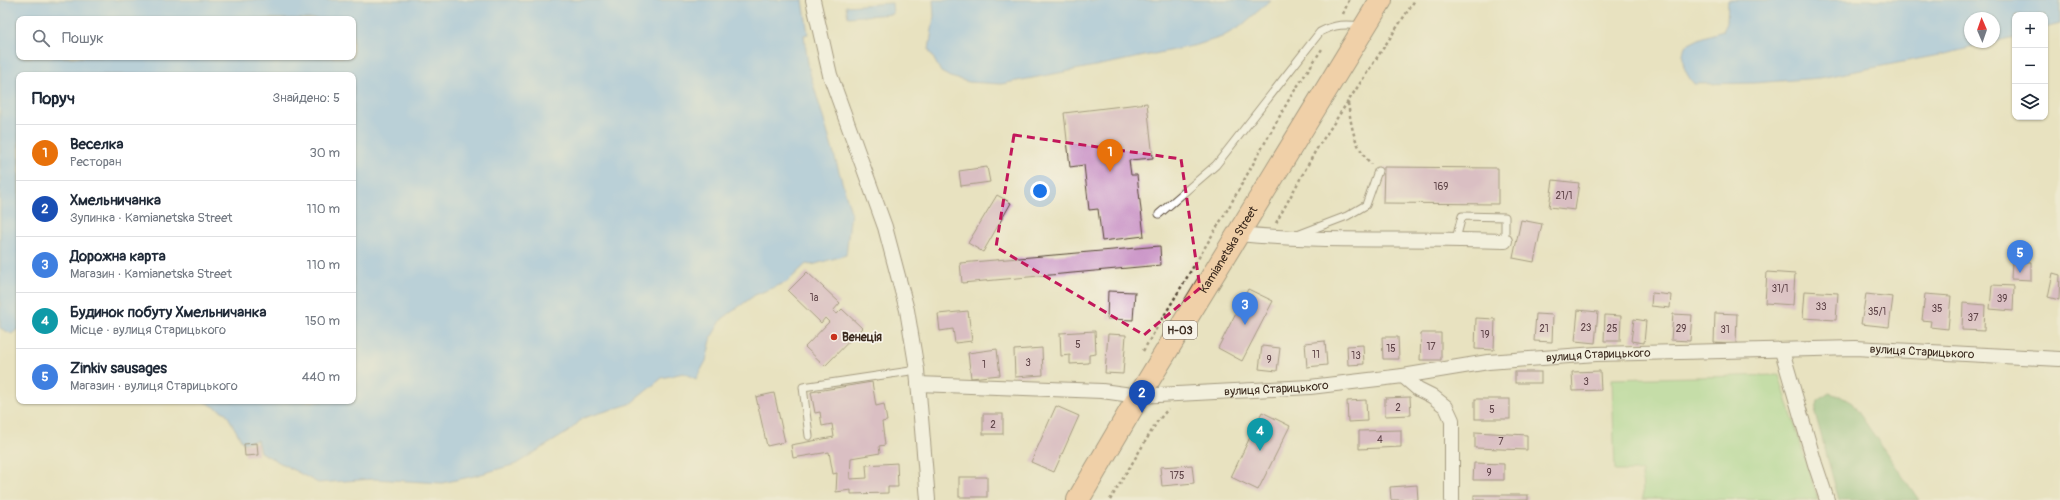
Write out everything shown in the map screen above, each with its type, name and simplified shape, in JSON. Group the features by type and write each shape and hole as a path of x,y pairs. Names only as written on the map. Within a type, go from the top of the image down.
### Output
{"main road":[{"name":"Kamianetska Street","path":"1078,500 1139,396 1381,0"}],"street":[{"path":"813,0 830,75 885,227 907,310 925,443 928,500"},
{"path":"1239,234 1287,239 1456,239 1505,242"},
{"name":"вулиця Старицького","path":"917,377 1102,391 1139,396 1310,386 1403,376 1488,362 1588,355 1855,348 2060,358"},
{"path":"1782,351 1815,464 1828,500"},
{"path":"1403,376 1418,389 1432,396 1446,407 1452,420 1452,500"}],"lane":[{"path":"1159,214 1216,166 1320,32 1338,24 1366,26"},
{"path":"1287,239 1347,216 1366,205 1378,171"},
{"path":"1456,239 1462,216 1506,217 1505,242"},
{"path":"809,436 803,387 917,377"}],"path":[{"path":"1141,355 1229,207 1292,96 1338,24 1349,0"},
{"path":"1268,237 1316,150 1415,0"},
{"path":"1348,102 1352,132 1360,150 1378,171"},
{"path":"1110,500 1157,422 1182,394"}],"highlighted area":[{"path":"1014,135 1181,159 1200,288 1144,335 996,247"}],"green space":[{"path":"1779,375 1818,500 1643,499 1642,471 1615,471 1612,379"},
{"path":"1829,393 1840,396 1852,403 1919,500 1839,500 1815,413 1818,401"}],"water":[{"path":"0,0 803,0 808,34 804,35 809,70 851,212 846,255 812,265 806,264 787,282 755,295 722,319 712,336 706,361 696,379 683,373 662,378 630,404 583,418 568,432 516,464 442,483 373,479 318,483 260,452 257,440 243,443 226,413 209,404 356,404 356,72 16,72 16,331 12,334 0,328"},
{"path":"933,0 1271,0 1241,26 1222,37 1197,45 1001,84 969,82 950,77 941,72 929,50 934,16"},
{"path":"1728,0 2060,0 2060,24 2048,27 2048,12 2012,12 2012,38 2000,41 2000,12 1964,12 1964,48 1970,48 1949,53 1820,78 1753,83 1694,84 1685,71 1683,57 1685,46 1703,37 1723,31 1727,23"},
{"path":"892,3 893,14 848,17 846,6"}],"building":[{"path":"1147,103 1153,158 1129,160 1131,175 1137,175 1144,236 1102,241 1098,209 1089,210 1084,165 1070,167 1064,113"},
{"path":"987,167 990,182 961,186 959,171"},
{"path":"1384,167 1498,168 1498,204 1383,203"},
{"path":"1553,180 1579,183 1575,210 1549,207"},
{"path":"997,195 1011,203 983,252 968,243"},
{"path":"1521,220 1542,224 1534,262 1513,258"},
{"path":"1160,246 1161,265 962,283 960,263"},
{"path":"2012,261 2031,262 2031,280 2011,279"},
{"path":"807,272 840,303 833,311 837,314 842,309 862,328 825,366 805,347 829,322 825,318 821,323 788,291"},
{"path":"1767,272 1795,274 1793,305 1765,303"},
{"path":"2053,273 2060,275 2059,300 2048,297"},
{"path":"1992,285 2014,286 2013,311 1990,309"},
{"path":"1248,289 1273,301 1242,361 1218,348"},
{"path":"1108,291 1135,292 1133,320 1107,319"},
{"path":"1805,291 1838,293 1836,320 1803,318"},
{"path":"1652,293 1671,295 1670,308 1651,306"},
{"path":"1866,294 1893,297 1889,327 1861,324"},
{"path":"1925,294 1951,296 1948,329 1930,327 1931,321 1922,320"},
{"path":"1963,303 1985,305 1984,331 1962,330"},
{"path":"1578,310 1598,312 1595,343 1575,341"},
{"path":"968,311 972,341 955,343 953,329 940,331 938,314"},
{"path":"1715,313 1737,314 1736,344 1714,343"},
{"path":"1536,314 1553,315 1552,342 1534,341"},
{"path":"1673,314 1692,315 1690,341 1671,340"},
{"path":"1605,315 1621,316 1620,341 1604,341"},
{"path":"1476,318 1495,319 1494,350 1475,349"},
{"path":"1634,319 1646,321 1644,343 1631,341"},
{"path":"1095,331 1096,354 1089,355 1089,363 1070,364 1070,355 1061,356 1060,333"},
{"path":"1421,333 1441,333 1441,360 1420,360"},
{"path":"1108,334 1126,335 1123,374 1105,373"},
{"path":"1382,337 1398,337 1399,359 1383,359"},
{"path":"1325,341 1327,365 1307,367 1305,343"},
{"path":"1363,345 1364,364 1348,365 1347,346"},
{"path":"1262,346 1280,348 1277,371 1259,369"},
{"path":"1042,348 1043,375 1015,377 1014,350"},
{"path":"997,349 1000,375 971,378 968,353"},
{"path":"1600,371 1601,390 1573,391 1572,372"},
{"path":"1515,372 1541,372 1541,383 1515,383"},
{"path":"872,382 876,406 884,404 887,421 882,422 885,445 879,446 880,453 851,458 850,479 867,478 866,465 897,463 898,487 888,487 888,493 851,494 851,490 836,492 837,473 833,474 829,452 793,458 791,445 834,437 832,424 822,426 820,412 815,413 811,392"},
{"path":"774,393 785,442 767,446 756,397"},
{"path":"1410,397 1411,415 1385,416 1385,398"},
{"path":"1475,399 1510,399 1510,419 1475,419"},
{"path":"1366,400 1367,421 1348,422 1347,401"},
{"path":"1056,406 1079,416 1054,472 1031,462"},
{"path":"1262,412 1290,426 1258,490 1231,477"},
{"path":"983,414 1003,414 1003,434 983,434"},
{"path":"1401,430 1401,447 1359,449 1359,431"},
{"path":"1475,432 1527,435 1527,450 1475,448"},
{"path":"257,443 258,455 245,456 244,444"},
{"path":"1474,463 1504,464 1504,480 1473,480"},
{"path":"1192,465 1194,483 1162,486 1160,467"},
{"path":"959,477 987,477 987,497 959,497"},
{"path":"1417,485 1418,500 1391,500 1390,487"},
{"path":"1474,495 1528,495 1528,500 1474,500"}],"place":[{"name":"Веселка","path":"1110,172"},
{"name":"Zinkiv sausages","path":"2020,273"},
{"name":"Дорожна карта","path":"1245,325"},
{"name":"Венеція","path":"834,337"},
{"name":"Хмельничанка","path":"1142,413"},
{"name":"Будинок побуту Хмельничанка","path":"1260,451"}]}
